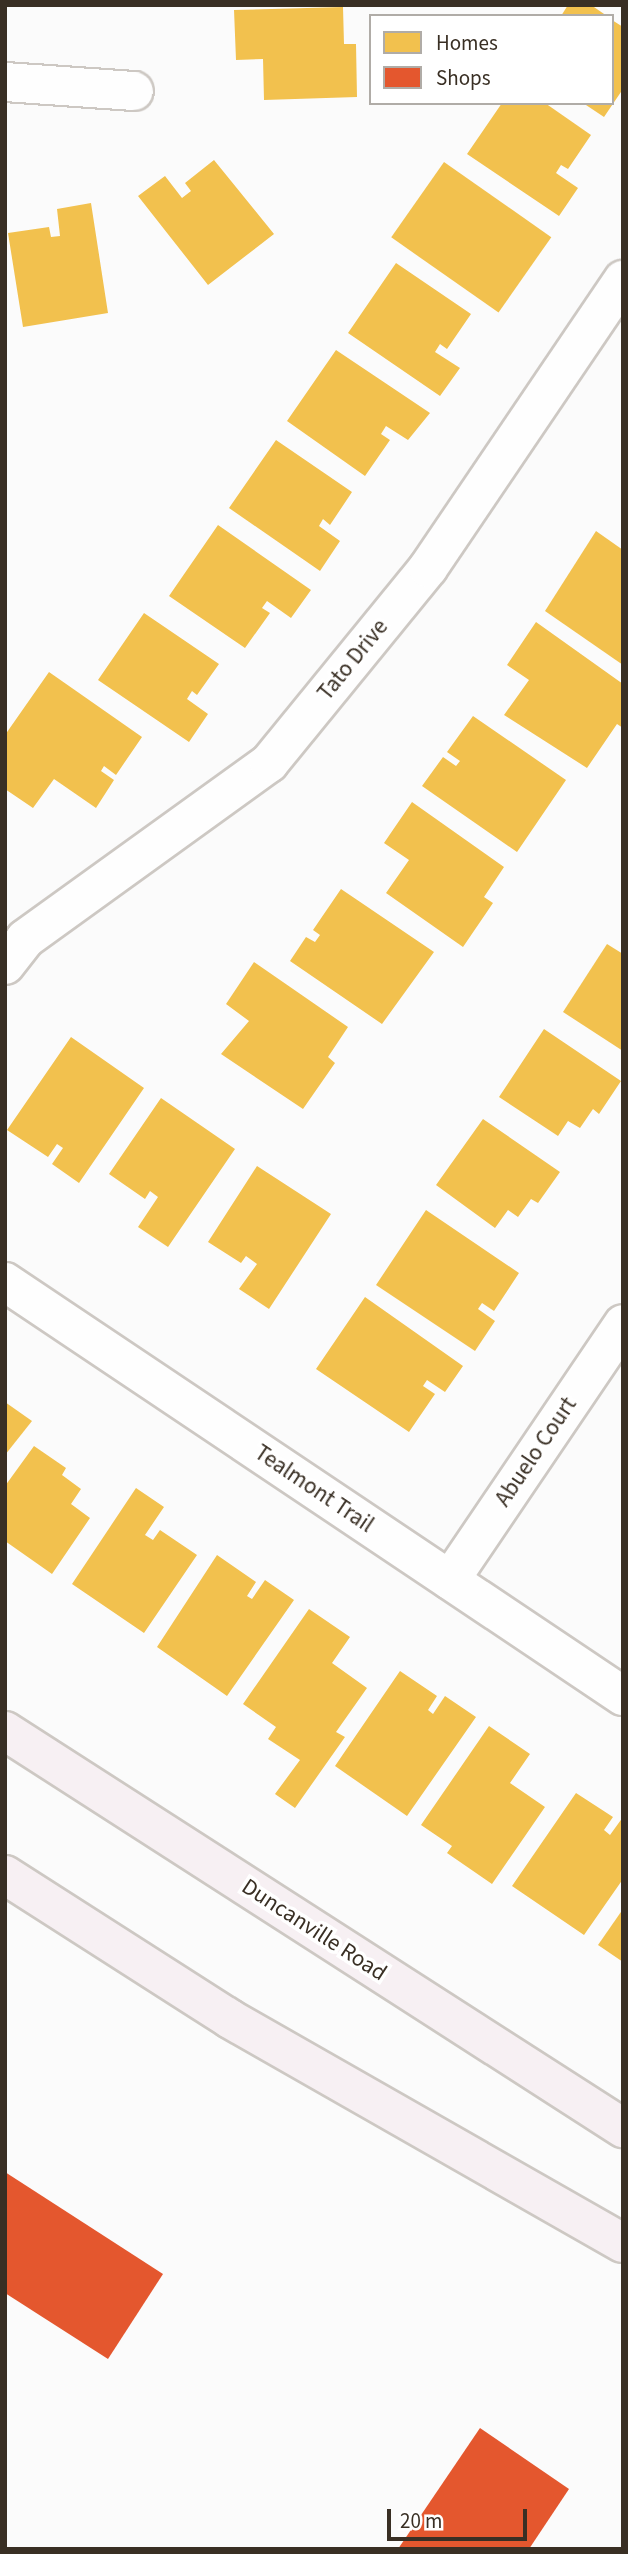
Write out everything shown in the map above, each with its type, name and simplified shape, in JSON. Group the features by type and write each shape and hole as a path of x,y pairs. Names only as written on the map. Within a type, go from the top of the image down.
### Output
{"main road":[{"name":"Duncanville Road","path":"5,1731 623,2128"},
{"path":"5,1875 230,2019 623,2243"}],"street":[{"path":"5,82 134,91"},
{"name":"Tato Drive","path":"5,965 25,939 269,763 428,568 623,280"},
{"name":"Tealmont Trail","path":"5,1282 623,1696"},
{"name":"Abuelo Court","path":"450,1580 623,1324"}],"building: Homes":[{"path":"568,5 591,5 604,14 562,14"},
{"path":"343,7 344,44 356,44 357,97 264,100 263,59 236,60 234,10"},
{"path":"614,21 623,27 623,89 614,102"},
{"path":"501,105 548,105 591,135 568,169 561,165 556,173 578,188 559,216 467,154"},
{"path":"586,105 612,105 604,117"},
{"path":"214,160 274,234 208,285 138,196 165,176 182,198 191,191 185,183"},
{"path":"444,162 551,237 499,313 391,237"},
{"path":"91,203 108,313 23,327 8,233 49,227 51,237 60,236 57,209"},
{"path":"396,263 471,314 447,349 440,344 435,352 460,368 440,396 348,333"},
{"path":"336,350 430,413 408,440 386,426 381,434 390,440 365,476 287,421"},
{"path":"276,440 352,492 330,525 323,519 319,526 340,541 320,571 229,508"},
{"path":"218,525 311,590 291,618 267,601 262,608 270,613 245,648 169,596"},
{"path":"596,531 623,550 623,665 545,611"},
{"path":"144,613 219,664 197,695 192,691 187,699 208,714 189,742 98,680"},
{"path":"536,622 623,684 623,728 617,724 587,768 504,715 529,680 507,665"},
{"path":"49,672 142,737 116,775 104,766 101,771 114,780 96,808 54,779 33,808 5,789 5,735"},
{"path":"473,716 566,780 517,852 422,786 443,757 456,766 460,761 447,752"},
{"path":"412,802 504,867 484,897 493,903 463,947 386,893 409,860 384,843"},
{"path":"341,889 434,952 382,1024 290,961 306,937 315,942 320,935 313,930"},
{"path":"607,944 623,954 623,1051 563,1012"},
{"path":"254,962 348,1027 328,1057 335,1063 303,1109 221,1054 249,1021 226,1004"},
{"path":"544,1029 621,1081 599,1114 593,1109 580,1128 568,1121 558,1136 499,1097"},
{"path":"71,1037 144,1088 79,1183 52,1164 63,1148 57,1144 48,1157 7,1130"},
{"path":"161,1098 235,1149 168,1247 138,1227 158,1197 150,1191 145,1199 109,1174"},
{"path":"483,1119 560,1172 538,1203 531,1199 518,1217 508,1210 495,1228 436,1185"},
{"path":"257,1166 331,1214 269,1309 239,1289 257,1264 246,1256 241,1263 208,1242"},
{"path":"426,1210 519,1273 494,1311 482,1303 478,1309 495,1321 475,1351 376,1285"},
{"path":"365,1297 463,1366 445,1392 427,1380 423,1386 435,1394 409,1432 316,1369"},
{"path":"5,1402 32,1421 5,1455"},
{"path":"34,1446 66,1468 62,1475 81,1489 71,1504 90,1518 52,1574 5,1541 5,1486"},
{"path":"136,1488 164,1507 145,1535 153,1540 160,1530 197,1555 144,1633 72,1584"},
{"path":"217,1555 256,1582 247,1596 252,1599 265,1580 294,1600 227,1696 157,1647"},
{"path":"309,1609 350,1637 332,1663 367,1688 336,1732 345,1737 295,1808 275,1794 300,1760 268,1739 276,1727 243,1704"},
{"path":"400,1671 437,1696 428,1710 433,1714 445,1696 476,1717 407,1816 335,1766"},
{"path":"489,1726 530,1754 510,1783 545,1807 492,1884 447,1853 452,1846 421,1825"},
{"path":"576,1793 613,1817 604,1830 610,1835 623,1817 623,1879 584,1935 512,1886"},
{"path":"623,1909 623,1962 598,1945"}],"building: Shops":[{"path":"5,2172 163,2274 108,2359 5,2293"},
{"path":"480,2428 569,2489 529,2549 398,2549"}]}
